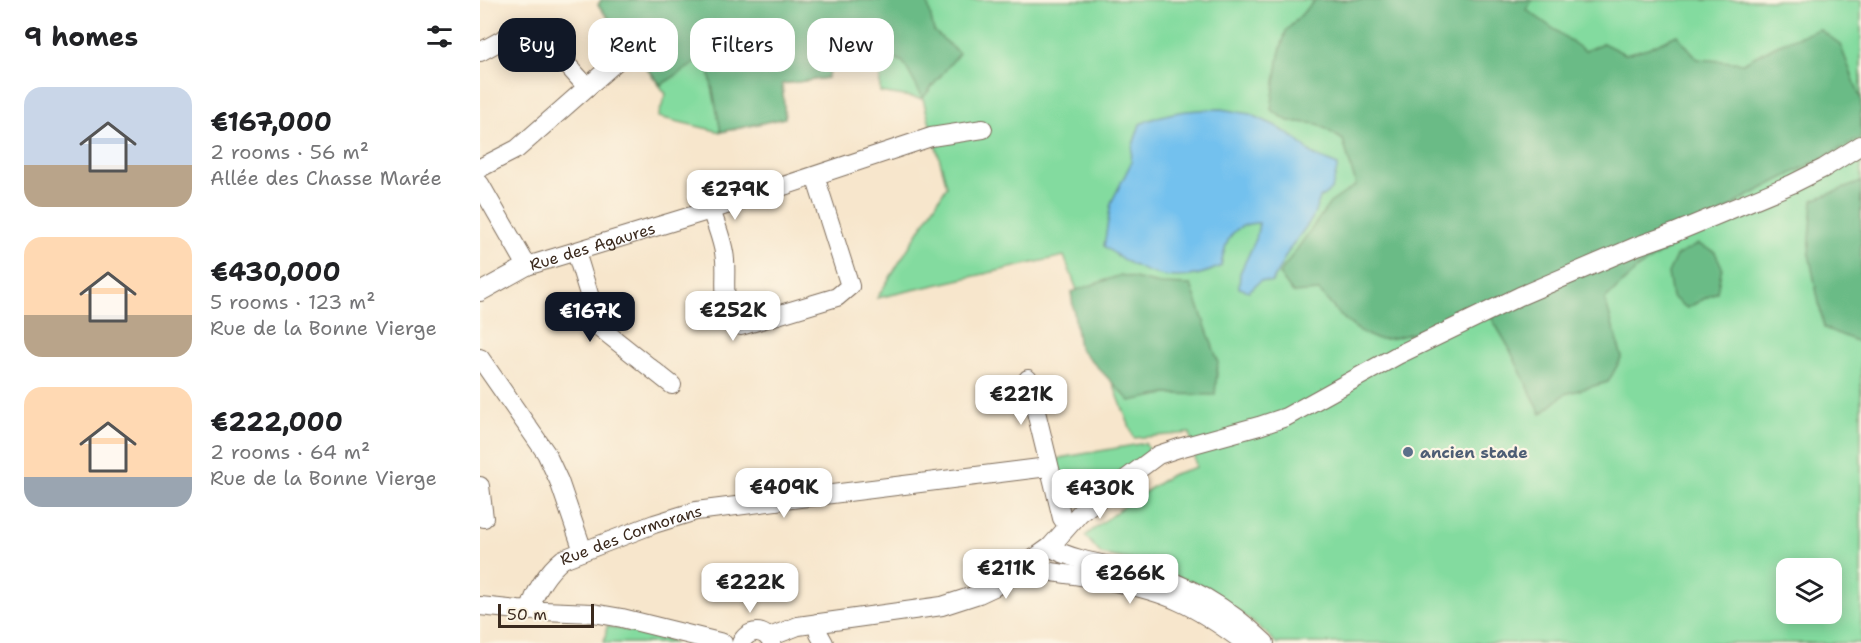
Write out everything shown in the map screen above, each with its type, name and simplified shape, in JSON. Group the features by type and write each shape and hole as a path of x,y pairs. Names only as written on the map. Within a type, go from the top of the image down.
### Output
{"street":[{"path":"480,52 522,29 536,30 587,87"},
{"path":"480,168 517,149 604,72"},
{"name":"Rue des Agaures","path":"480,292 526,266 711,210 931,137 983,129"},
{"path":"741,643 744,637 753,632 762,633 771,641 786,630 817,623 942,606 965,600 994,587 1050,547 1067,525 1080,513 1158,455 1286,417 1398,355 1510,301 1637,246 1792,184 1861,146"},
{"path":"711,210 725,259 724,287 731,317 741,326 837,297 850,286 815,176"},
{"path":"480,184 526,266"},
{"path":"576,252 599,327 672,385"},
{"path":"480,358 546,453 560,481 583,550"},
{"path":"1028,380 1048,467 1062,518 1067,525"},
{"name":"Rue des Cormorans","path":"530,611 531,603 543,581 555,565 563,559 654,524 696,511 1048,467"},
{"path":"480,486 484,518"},
{"path":"1050,547 1065,555 1147,574 1183,586 1218,604 1265,643"},
{"path":"1026,564 1037,570 1141,589 1177,600 1210,618 1245,643"},
{"path":"480,606 530,611 593,613 622,618 720,643"},
{"path":"817,623 824,643"}],"green space":[{"path":"601,0 1861,0 1861,643 1276,643 1209,588 1135,561 1101,554 1085,536 1125,505 1171,475 1196,467 1190,433 1134,438 1064,256 877,298 947,186 923,99 880,92 880,72 894,72 894,18 807,18 807,72 829,72 827,78 782,84 785,118 721,132 658,117 666,94 649,72 678,72 678,18 608,18 598,5"},
{"path":"601,0 927,0 934,31 959,53 923,98 903,62 894,58 894,18 807,18 807,72 829,72 827,78 782,84 785,118 721,132 709,72 795,72 795,18 690,18 690,66 661,85 651,72 678,72 678,18 608,18 598,5"},
{"path":"1315,0 1532,0 1527,10 1585,51 1603,43 1625,54 1648,48 1677,35 1698,59 1743,63 1777,45 1819,29 1840,44 1861,99 1861,138 1746,197 1638,268 1605,300 1622,357 1608,382 1565,394 1541,414 1508,346 1484,305 1412,333 1384,339 1374,338 1350,324 1319,291 1293,293 1279,274 1330,203 1356,185 1343,140 1318,124 1288,121 1271,110 1279,55 1286,31"},
{"path":"1861,182 1861,343 1824,328 1809,254 1813,200"},
{"path":"1698,244 1715,252 1722,267 1717,292 1687,308 1672,297 1668,273 1676,256"},
{"path":"1121,275 1160,284 1191,285 1218,361 1215,395 1166,394 1130,401 1079,348 1071,292"},
{"path":"1145,443 1150,452 1067,510 1055,464 1060,458"},
{"path":"607,626 671,640 674,643 604,643"}],"water":[{"path":"1221,109 1250,114 1276,126 1296,139 1313,155 1338,165 1332,189 1320,198 1312,219 1289,250 1272,282 1260,281 1249,291 1239,288 1240,273 1256,239 1259,223 1242,226 1231,235 1221,266 1205,273 1189,276 1174,277 1146,271 1104,246 1111,203 1131,163 1132,148 1140,124 1179,112"}],"place":[{"name":"ancien stade","path":"1408,452"}]}
